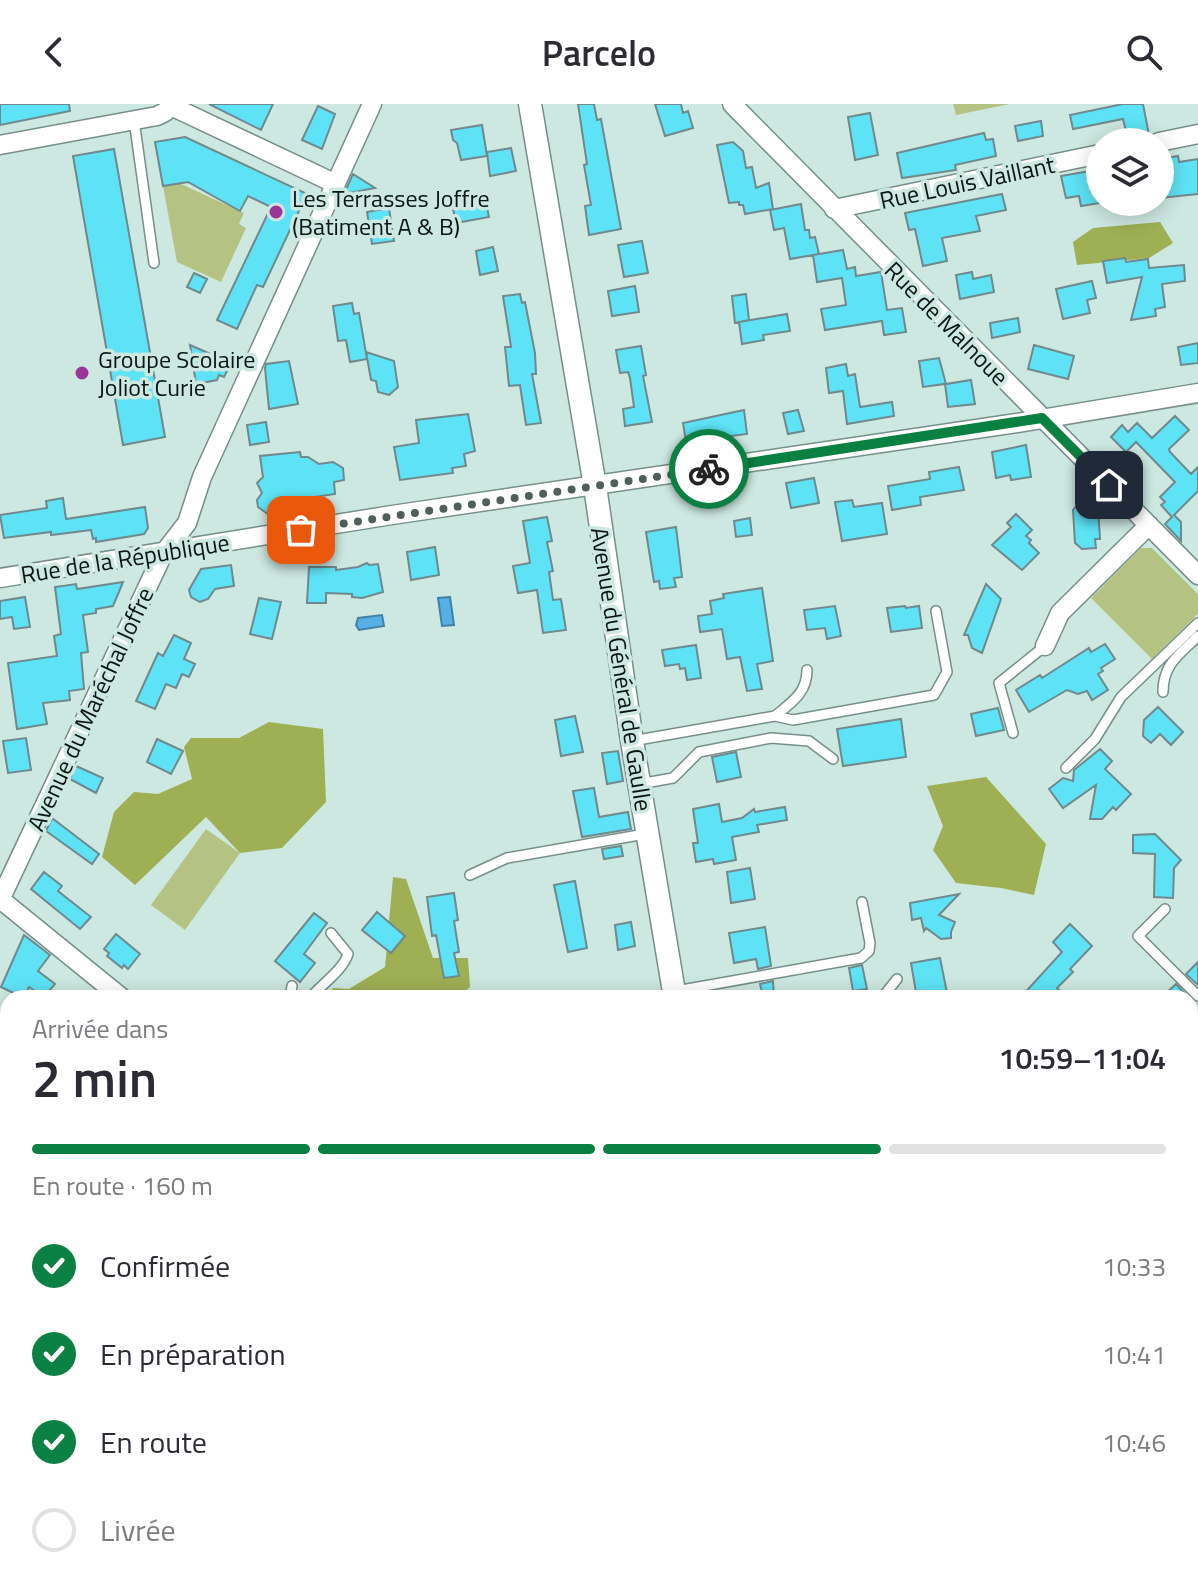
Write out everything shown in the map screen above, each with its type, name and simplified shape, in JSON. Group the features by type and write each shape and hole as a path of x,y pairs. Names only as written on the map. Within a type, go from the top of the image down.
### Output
{"street":[{"name":"Avenue du Maréchal Joffre","path":"0,900 163,554 187,523 202,477 372,104"},
{"name":"Avenue du Général de Gaulle","path":"530,104 595,486 632,741 673,990"},
{"path":"0,145 157,116 172,105 334,183"},
{"name":"Rue de Malnoue","path":"739,106 834,209 1198,575"},
{"path":"1174,139 1198,134"},
{"name":"Rue Louis Vaillant","path":"834,209 1086,157"},
{"name":"Rue de la République","path":"0,578 1198,393"},
{"path":"187,523 209,544"},
{"path":"1045,646 1060,613 1149,525"},
{"path":"0,900 112,990"}],"lane":[{"path":"134,120 154,263"},
{"path":"632,741 775,716 793,720 934,695 947,672 936,611"},
{"path":"1066,768 1095,739 1121,697 1198,623"},
{"path":"1163,692 1163,677 1168,666 1198,636"},
{"path":"1013,733 999,683 1045,646"},
{"path":"775,716 802,693 807,683 807,670"},
{"path":"639,784 673,778 699,752 771,738 809,741 833,759"},
{"path":"470,875 507,858 647,834"},
{"path":"699,990 861,958 869,951 870,943 862,902"},
{"path":"1165,909 1138,936 1192,990"},
{"path":"317,990 344,966 348,954 331,933"},
{"path":"888,990 897,979"},
{"path":"291,990 292,986"}],"green space":[{"path":"953,104 1010,104 956,115"},
{"path":"179,183 244,213 239,224 246,228 221,282 177,262 163,186"},
{"path":"1160,222 1173,243 1149,258 1077,265 1073,242 1093,228"},
{"path":"1141,548 1152,548 1198,594 1198,614 1152,659 1091,598"},
{"path":"269,722 323,729 326,802 282,848 240,853 206,817 135,885 102,857 114,812 134,792 158,794 192,779 184,747 191,738 239,738"},
{"path":"986,777 1046,844 1034,895 956,883 933,850 943,826 927,786"},
{"path":"206,829 240,853 185,930 151,905"},
{"path":"393,877 406,879 433,958 468,958 470,987 467,990 332,990 349,989 385,967"}],"water":[{"path":"450,597 454,625 442,626 438,598"},
{"path":"382,615 384,626 359,630 356,625 358,618"}],"building":[{"path":"0,104 69,104 70,111 0,125"},
{"path":"209,104 273,104 261,130"},
{"path":"578,104 594,104 597,120 601,119 621,229 589,235 585,206 591,205"},
{"path":"655,104 681,104 683,113 688,111 693,128 665,136"},
{"path":"1123,104 1143,104 1148,128 1125,128 1123,119 1073,129 1070,115"},
{"path":"318,106 335,114 322,149 302,140"},
{"path":"870,113 878,155 855,160 848,117"},
{"path":"1041,121 1043,136 1018,141 1015,126"},
{"path":"482,125 487,156 461,160 451,130"},
{"path":"984,133 986,140 993,139 996,156 955,165 956,170 902,178 897,153"},
{"name":"Les Terrasses Joffre (Batiment A & B)","path":"185,137 307,194 263,287 257,285 237,329 217,320 271,207 248,196 240,211 188,182 163,186 155,142"},
{"path":"733,142 743,151 746,168 752,167 756,188 769,183 773,209 745,214 739,202 729,203 717,145"},
{"path":"511,148 516,171 490,176 487,152"},
{"path":"114,149 165,437 123,445 73,156"},
{"path":"1178,156 1179,162 1198,159 1198,194 1174,197 1174,157"},
{"path":"1086,172 1086,205 1081,206 1079,196 1066,198 1061,176"},
{"path":"353,174 375,188 344,194"},
{"path":"484,193 489,217 456,223 451,199"},
{"path":"1002,194 1006,210 976,216 980,231 942,238 947,261 923,266 915,229 909,230 905,213"},
{"path":"801,204 805,230 809,230 810,238 815,237 819,254 790,259 784,228 774,230 770,210"},
{"path":"389,208 394,241 372,244 367,212"},
{"path":"642,241 648,273 624,277 618,245"},
{"path":"493,247 498,271 480,275 476,251"},
{"path":"843,250 847,269 855,267 856,276 881,272 887,310 902,308 906,332 884,335 882,321 825,330 821,309 846,305 842,278 817,282 813,255"},
{"path":"1125,258 1126,262 1148,259 1149,268 1184,265 1185,281 1162,284 1165,307 1155,309 1156,316 1131,320 1142,277 1107,283 1103,261"},
{"path":"972,272 973,279 991,275 994,292 960,299 956,275"},
{"path":"194,273 207,279 200,293 187,287"},
{"path":"1092,281 1096,298 1087,300 1090,313 1063,319 1056,289"},
{"path":"635,286 639,312 612,316 608,291"},
{"path":"520,294 522,303 525,302 535,353 536,374 532,374 541,423 526,425 520,385 509,386 505,347 511,347 503,296"},
{"path":"746,294 749,320 735,323 732,296"},
{"path":"352,303 354,314 359,313 367,359 350,362 346,340 338,341 333,306"},
{"path":"787,314 790,331 763,335 764,340 742,344 739,322"},
{"path":"1018,318 1020,332 992,338 990,323"},
{"path":"1198,343 1198,363 1181,365 1178,347"},
{"path":"190,345 231,363 224,377 219,375 217,380 196,384"},
{"path":"1034,345 1074,356 1068,379 1028,369"},
{"path":"641,346 652,422 625,426 623,409 634,407 630,378 628,372 620,373 616,350"},
{"path":"366,352 394,361 398,387 389,395 378,392 376,381 371,380"},
{"path":"939,358 946,384 971,380 975,404 948,407 945,384 923,387 919,361"},
{"path":"289,361 298,404 269,409 266,364"},
{"path":"846,364 848,376 855,374 860,407 892,402 894,416 847,424 843,391 829,393 826,368"},
{"path":"744,410 747,434 686,442 683,423"},
{"path":"798,410 804,431 788,434 783,413"},
{"path":"468,414 475,451 464,454 466,466 452,468 453,473 400,480 394,447 419,443 416,420"},
{"path":"1175,416 1189,430 1169,449 1170,452 1191,474 1198,467 1198,491 1174,515 1181,522 1181,541 1165,524 1172,517 1161,505 1165,502 1160,497 1175,482 1136,442 1126,452 1111,437 1122,425 1128,432 1137,423 1152,438"},
{"path":"266,422 269,442 250,445 247,425"},
{"path":"1026,445 1031,477 1011,480 1010,475 996,478 992,452"},
{"path":"300,452 301,457 308,457 319,464 333,462 343,468 344,480 334,482 335,494 302,499 297,505 286,506 281,513 269,515 258,507 257,500 262,493 257,483 263,477 260,456"},
{"path":"959,467 964,490 920,497 921,505 892,510 888,486 930,479 929,472"},
{"path":"727,478 729,490 711,493 709,480"},
{"path":"814,478 819,503 791,508 786,483"},
{"path":"63,498 66,519 145,507 148,528 144,534 96,542 91,530 4,538 0,515 47,508 46,501"},
{"path":"852,500 854,507 882,503 887,534 842,541 835,502"},
{"path":"1091,502 1098,508 1100,539 1095,539 1096,548 1082,549 1075,543 1073,510 1079,503"},
{"path":"1016,514 1032,530 1026,536 1039,553 1022,570 992,545 1011,527 1007,523"},
{"path":"547,517 552,541 547,542 553,571 549,572 553,600 561,599 566,630 543,633 537,590 518,593 513,566 530,563 523,521"},
{"path":"750,518 752,535 736,537 734,521"},
{"path":"676,527 682,577 674,578 676,587 660,589 659,581 654,582 646,532"},
{"path":"435,547 439,575 411,580 407,552"},
{"path":"367,563 378,564 383,592 362,598 352,597 352,594 326,593 326,603 307,603 309,567 336,567 336,570"},
{"path":"231,565 234,586 215,589 208,599 200,602 191,597 189,590 201,569"},
{"path":"123,582 113,606 83,615 88,652 81,653 84,689 69,691 70,700 43,703 47,724 17,729 8,663 57,656 54,636 61,634 55,587 76,584 77,589"},
{"path":"986,584 1001,599 982,653 972,648 968,635 964,635"},
{"path":"762,588 773,661 757,664 762,689 747,691 740,657 727,659 722,629 700,632 698,616 712,614 710,601 724,598 723,594"},
{"path":"25,597 30,627 14,629 12,617 0,619 0,601"},
{"path":"259,598 281,602 272,639 250,634"},
{"path":"835,606 841,636 827,639 825,628 807,630 804,610"},
{"path":"919,606 922,628 891,632 887,608"},
{"path":"174,635 191,643 184,659 195,664 189,677 182,674 176,688 166,684 155,709 136,701 158,653 163,656"},
{"path":"1105,644 1115,659 1101,668 1103,671 1098,674 1108,690 1092,700 1087,691 1078,694 1067,690 1029,712 1016,690 1040,675 1042,678 1089,648 1091,652"},
{"path":"696,645 701,678 687,680 685,668 680,669 679,664 665,666 662,650"},
{"path":"1158,707 1183,732 1171,745 1160,734 1151,743 1143,736 1144,720"},
{"path":"998,708 1004,730 976,736 971,714"},
{"path":"575,716 583,752 561,756 555,720"},
{"path":"901,719 906,757 843,766 837,729"},
{"path":"26,738 31,770 8,773 3,741"},
{"path":"157,739 183,751 171,774 147,762"},
{"path":"1100,749 1112,761 1105,769 1131,794 1102,819 1090,819 1096,785 1063,808 1049,789 1063,778 1073,781 1074,770"},
{"path":"618,751 623,781 607,784 602,753"},
{"path":"736,752 741,777 717,782 712,757"},
{"path":"76,766 103,778 96,793 70,779"},
{"path":"594,788 599,817 628,812 631,829 582,837 573,791"},
{"path":"719,804 722,822 742,818 754,809 755,812 785,807 787,820 757,825 759,832 732,837 736,860 714,864 713,859 696,862 693,843 698,843 693,809"},
{"path":"52,818 99,854 92,864 46,831"},
{"path":"1155,834 1181,860 1174,868 1173,898 1154,897 1155,854 1133,853 1133,835"},
{"path":"621,846 623,856 604,859 602,849"},
{"path":"750,868 755,899 731,903 727,872"},
{"path":"44,872 62,886 58,891 91,917 80,929 31,889"},
{"path":"575,881 587,948 568,952 554,885"},
{"path":"454,893 459,952 454,953 459,976 444,978 436,935 432,936 427,897"},
{"path":"959,894 939,915 955,922 951,938 941,939 926,928 924,931 921,918 912,920 910,903"},
{"path":"377,912 405,936 391,953 362,930"},
{"path":"314,913 327,923 304,954 315,963 300,982 275,961"},
{"path":"631,922 635,946 618,950 615,925"},
{"path":"1070,924 1092,946 1070,969 1073,972 1057,988 1059,990 1027,990 1062,952 1053,942"},
{"path":"765,927 771,966 758,969 756,959 734,963 729,933"},
{"path":"116,934 140,954 128,969 107,956 109,953 104,949"},
{"path":"24,935 50,955 38,971 55,984 50,990 29,987 28,990 7,990 1,987"},
{"path":"940,958 946,990 916,990 911,963"},
{"path":"1198,962 1198,985 1186,974"},
{"path":"862,965 867,989 853,990 849,968"},
{"path":"773,981 774,990 761,990 760,984"}],"way so far":[{"path":"301,530 709,469"}],"place":[{"name":"Les Terrasses Joffre (Batiment A & B)","path":"276,212"},
{"name":"Groupe Scolaire Joliot Curie","path":"82,373"}],"route":[{"path":"709,469 1042,418 1109,485"}]}
